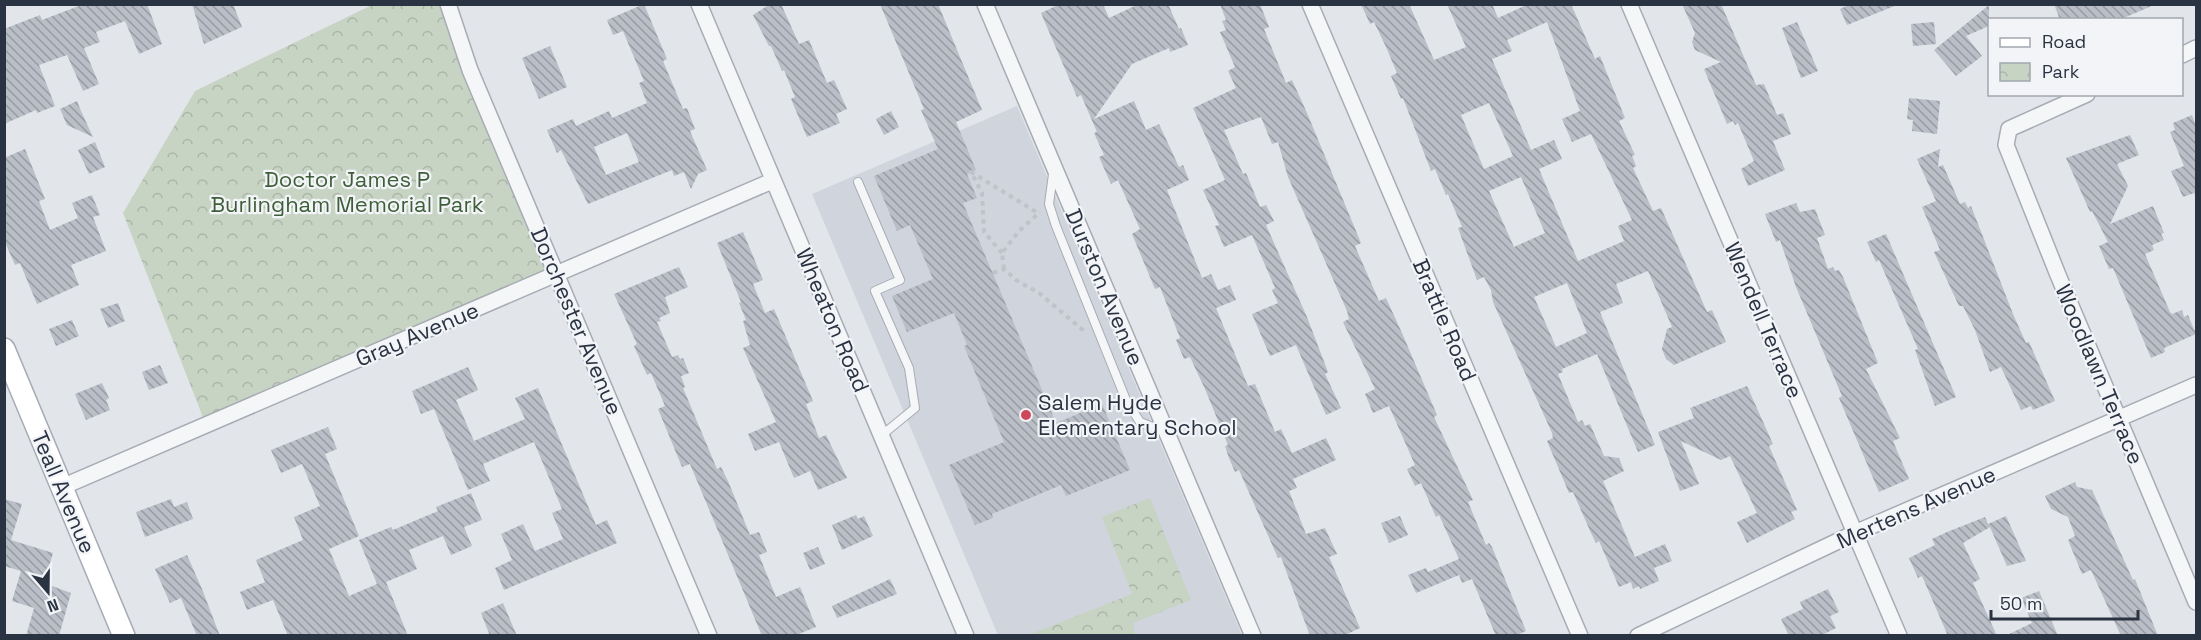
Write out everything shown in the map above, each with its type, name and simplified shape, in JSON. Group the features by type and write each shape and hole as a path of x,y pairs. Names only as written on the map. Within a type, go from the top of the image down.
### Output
{"street":[{"name":"Dorchester Avenue","path":"448,4 470,70 709,636"},
{"name":"Wheaton Road","path":"699,4 966,636"},
{"name":"Durston Avenue","path":"985,4 1253,636"},
{"name":"Brattle Road","path":"1311,4 1580,636"},
{"name":"Wendell Terrace","path":"1629,4 1899,636"},
{"name":"Woodlawn Terrace","path":"2083,96 2009,129 2006,145 2196,602"},
{"name":"Gray Avenue","path":"62,488 772,181"},
{"name":"Teall Avenue","path":"4,349 9,370 62,488 124,636"},
{"name":"Mertens Avenue","path":"1638,636 1855,533 2196,385"}],"lane":[{"path":"1054,166 1049,204 1126,400 1140,422 1167,433"},
{"path":"858,182 900,280 875,291 909,368 915,408 882,435"}],"path":[{"path":"1039,213 971,172 982,193 984,232 1002,253 1004,269 1016,280 1039,293 1104,346"},
{"path":"1002,253 1019,231 1049,204"},
{"path":"993,273 1004,269"}],"shaded area":[{"name":"Salem Hyde Elementary School","path":"1017,106 1242,635 998,635 812,194"}],"green space":[{"name":"Doctor James P Burlingham Memorial Park","path":"372,5 448,5 557,273 206,425 123,213 195,91"},
{"path":"1150,498 1191,600 1133,623 1135,635 1028,635 1132,594 1102,517"}],"building":[{"path":"84,4 147,4 162,44 139,54 125,21 96,32 100,42 84,48 99,84 83,91 67,55 39,65 55,106 37,113 36,110 4,124 4,29 40,15 42,20"},
{"path":"192,4 233,4 242,27 204,44"},
{"path":"644,4 667,59 663,61 683,109 687,108 695,129 690,131 707,170 698,174 691,189 684,172 674,176 672,170 588,204 561,150 557,153 547,130 573,119 576,126 609,111 612,118 647,103 639,83 644,81 623,31 613,35 607,20","holes":["627,133 639,162 606,175 594,147"]},
{"path":"770,4 781,4 799,44 809,40 827,83 834,80 847,109 836,114 840,123 807,137 791,99 795,97 784,70 782,71 753,15"},
{"path":"880,4 938,4 982,110 956,122 976,170 967,174 977,198 963,203 1056,423 1102,404 1130,470 1066,496 1061,485 992,514 993,518 975,525 949,465 1004,442 964,346 967,345 954,313 907,332 892,296 933,279 910,225 897,231 874,176 938,149 921,110 924,109"},
{"path":"1060,4 1103,4 1109,18 1139,4 1168,4 1179,29 1181,28 1188,45 1170,52 1169,48 1132,64 1094,119 1134,101 1146,130 1159,124 1179,167 1183,165 1189,180 1167,190 1202,278 1211,274 1218,290 1230,285 1236,300 1216,308 1248,386 1255,384 1275,432 1281,429 1292,453 1326,438 1336,460 1293,479 1297,488 1289,491 1306,534 1325,528 1337,554 1329,557 1360,628 1343,636 1310,636 1281,557 1278,558 1239,470 1235,472 1229,458 1225,446 1228,445 1205,389 1190,357 1184,359 1176,340 1180,338 1160,287 1155,289 1132,234 1140,229 1118,180 1111,184 1099,157 1104,155 1094,133 1097,132 1081,95 1077,97 1041,13"},
{"path":"1220,4 1260,4 1269,27 1264,29 1286,83 1292,80 1361,243 1355,246 1379,301 1386,298 1402,333 1437,415 1434,417 1473,500 1468,502 1486,545 1489,543 1492,547 1526,631 1515,636 1496,636 1472,579 1462,583 1459,575 1416,593 1408,575 1426,568 1428,572 1459,559 1421,483 1415,486 1407,469 1415,465 1389,406 1373,413 1365,394 1375,389 1343,322 1349,319 1347,311 1288,177 1278,142 1272,144 1261,117 1224,130 1260,207 1266,205 1274,221 1266,225 1307,317 1328,372 1325,374 1341,408 1326,415 1296,345 1270,356 1252,314 1278,303 1272,290 1275,288 1252,235 1224,247 1215,226 1219,225 1203,190 1225,180 1193,108 1236,88 1228,71 1235,67 1220,32 1226,30 1222,21 1226,20"},
{"path":"1361,4 1409,4 1434,60 1466,47 1447,4 1492,4 1498,18 1529,4 1571,4 1595,59 1600,56 1625,118 1619,121 1635,155 1632,156 1636,166 1633,168 1653,211 1661,208 1707,312 1712,310 1726,342 1674,365 1666,359 1662,349 1667,329 1672,327 1648,271 1616,284 1623,303 1600,312 1655,445 1638,452 1597,354 1562,369 1563,372 1558,374 1578,422 1582,420 1585,426 1590,424 1604,456 1619,458 1624,471 1603,481 1635,557 1665,544 1672,561 1654,568 1659,581 1640,589 1639,586 1633,589 1631,582 1619,587 1599,541 1596,543 1573,492 1569,493 1547,441 1553,438 1552,433 1493,302 1491,290 1484,277 1477,280 1458,228 1462,227 1435,169 1431,171 1403,98 1401,99 1391,76 1397,73 1374,22 1370,24","holes":["1547,22 1580,111 1562,119 1572,142 1591,134 1632,220 1618,226 1624,241 1578,261 1539,169 1562,159 1554,140 1531,150 1492,59 1512,51 1507,40","1489,103 1513,156 1484,169 1461,115","1521,177 1545,233 1514,247 1489,191","1567,283 1587,333 1556,347 1534,297"]},
{"path":"1682,4 1721,4 1756,85 1764,84 1777,115 1783,113 1791,134 1773,141 1785,170 1748,186 1741,169 1754,161 1738,123 1735,125 1733,121 1727,124 1704,69 1721,62 1695,50 1692,42 1695,33"},
{"path":"1851,4 1897,5 1847,25 1840,9"},
{"path":"2054,4 2154,4 2124,18 2059,18"},
{"path":"1989,5 1988,26 1966,36 1982,56 1956,76 1934,50"},
{"path":"1797,22 1818,71 1801,78 1782,28"},
{"path":"1934,22 1936,44 1913,46 1911,24"},
{"path":"550,46 567,87 539,99 522,58"},
{"path":"1909,98 1940,101 1937,134 1912,131 1913,120 1907,119"},
{"path":"77,101 93,137 67,125 60,109"},
{"path":"891,111 899,127 884,135 876,119"},
{"path":"2192,115 2196,126 2196,196 2194,193 2183,197 2171,171 2184,166 2170,132 2175,130 2173,123"},
{"path":"2130,135 2139,155 2117,164 2128,186 2110,224 2153,206 2164,233 2161,234 2164,240 2152,245 2154,250 2145,254 2170,312 2172,314 2182,310 2184,317 2188,315 2196,334 2164,348 2165,352 2151,358 2113,268 2109,269 2099,246 2108,242 2092,211 2090,212 2066,158"},
{"path":"95,142 105,167 89,174 78,150"},
{"path":"25,149 45,199 39,201 50,230 78,218 72,203 92,195 100,215 93,217 106,251 71,265 79,285 37,304 20,263 15,265 4,240 4,158"},
{"path":"1940,149 1938,167 1943,165 1960,204 1965,202 1968,208 1971,206 2013,314 2026,343 2029,342 2055,401 2033,410 2031,406 2021,410 2001,367 1990,372 1975,330 1963,306 1959,306 1934,252 1940,250 1922,207 1936,201 1917,159"},
{"path":"1796,203 1800,212 1815,209 1825,235 1817,238 1828,269 1833,267 1835,271 1839,270 1843,277 1878,363 1866,369 1900,438 1893,441 1909,479 1879,492 1839,398 1842,396 1796,287 1780,240 1776,242 1765,214"},
{"path":"743,232 763,280 753,284 765,313 774,309 813,401 806,404 819,438 826,435 847,478 818,490 810,471 794,478 779,442 755,451 748,434 776,422 743,348 750,345 743,321 746,320 717,243"},
{"path":"1886,234 1956,397 1935,406 1915,350 1918,349 1879,260 1876,262 1867,242"},
{"path":"679,267 688,287 665,297 670,313 659,318 661,321 657,322 672,357 678,355 680,359 683,358 689,373 681,376 685,387 683,388 717,469 721,467 728,481 750,535 759,532 767,552 759,555 776,597 800,587 816,627 794,636 762,636 690,464 682,467 658,409 665,406 651,373 647,375 634,346 637,344 614,294"},
{"path":"118,303 125,321 108,328 100,309"},
{"path":"72,320 79,336 56,346 49,329"},
{"path":"160,365 168,383 149,390 142,372"},
{"path":"468,367 478,390 456,400 474,441 525,419 515,398 538,388 596,525 607,520 617,543 504,590 495,568 512,560 501,534 523,524 535,551 563,539 552,513 562,509 534,442 483,464 490,481 468,490 434,409 421,414 412,391"},
{"path":"102,383 109,398 106,400 110,410 86,420 75,394"},
{"path":"1747,386 1773,444 1769,446 1797,510 1791,512 1795,519 1747,543 1737,522 1757,513 1730,456 1721,460 1681,441 1699,484 1680,491 1658,432 1694,418 1690,408"},
{"path":"328,427 337,449 325,454 359,536 329,549 349,596 377,584 359,540 391,527 393,530 438,511 436,507 471,493 482,520 464,527 472,546 451,555 443,536 409,550 417,569 386,582 408,636 288,636 273,600 247,610 240,592 265,582 256,560 303,540 294,517 320,506 302,464 281,473 271,450"},
{"path":"2075,482 2077,487 2092,490 2133,580 2135,579 2158,636 2121,636 2091,570 2082,574 2068,540 2075,536 2068,517 2051,509 2045,496"},
{"path":"4,499 22,504 11,540 53,553 44,583 71,593 59,636 26,636 34,608 12,601 21,571 4,566"},
{"path":"171,499 174,507 187,502 193,519 145,537 136,512"},
{"path":"856,515 858,519 864,516 873,536 842,550 832,525"},
{"path":"1400,516 1408,535 1389,543 1381,523"},
{"path":"2006,516 2026,561 2007,566 1990,527 1963,543 1980,579 1973,583 1997,636 1948,636 1922,576 1918,578 1909,558 1935,545 1932,539 1947,532 1985,517 1988,524"},
{"path":"818,547 825,564 810,570 803,553"},
{"path":"187,555 220,636 197,636 181,598 170,603 155,569"},
{"path":"890,579 897,594 837,618 832,606"},
{"path":"1828,589 1839,612 1830,616 1836,628 1820,636 1789,636 1781,619 1803,609 1800,602"},
{"path":"2039,591 2058,636 2005,636 2032,623 2021,598"},
{"path":"503,603 517,636 490,636 481,613"}],"place":[{"name":"Salem Hyde Elementary School","path":"1026,415"}]}
